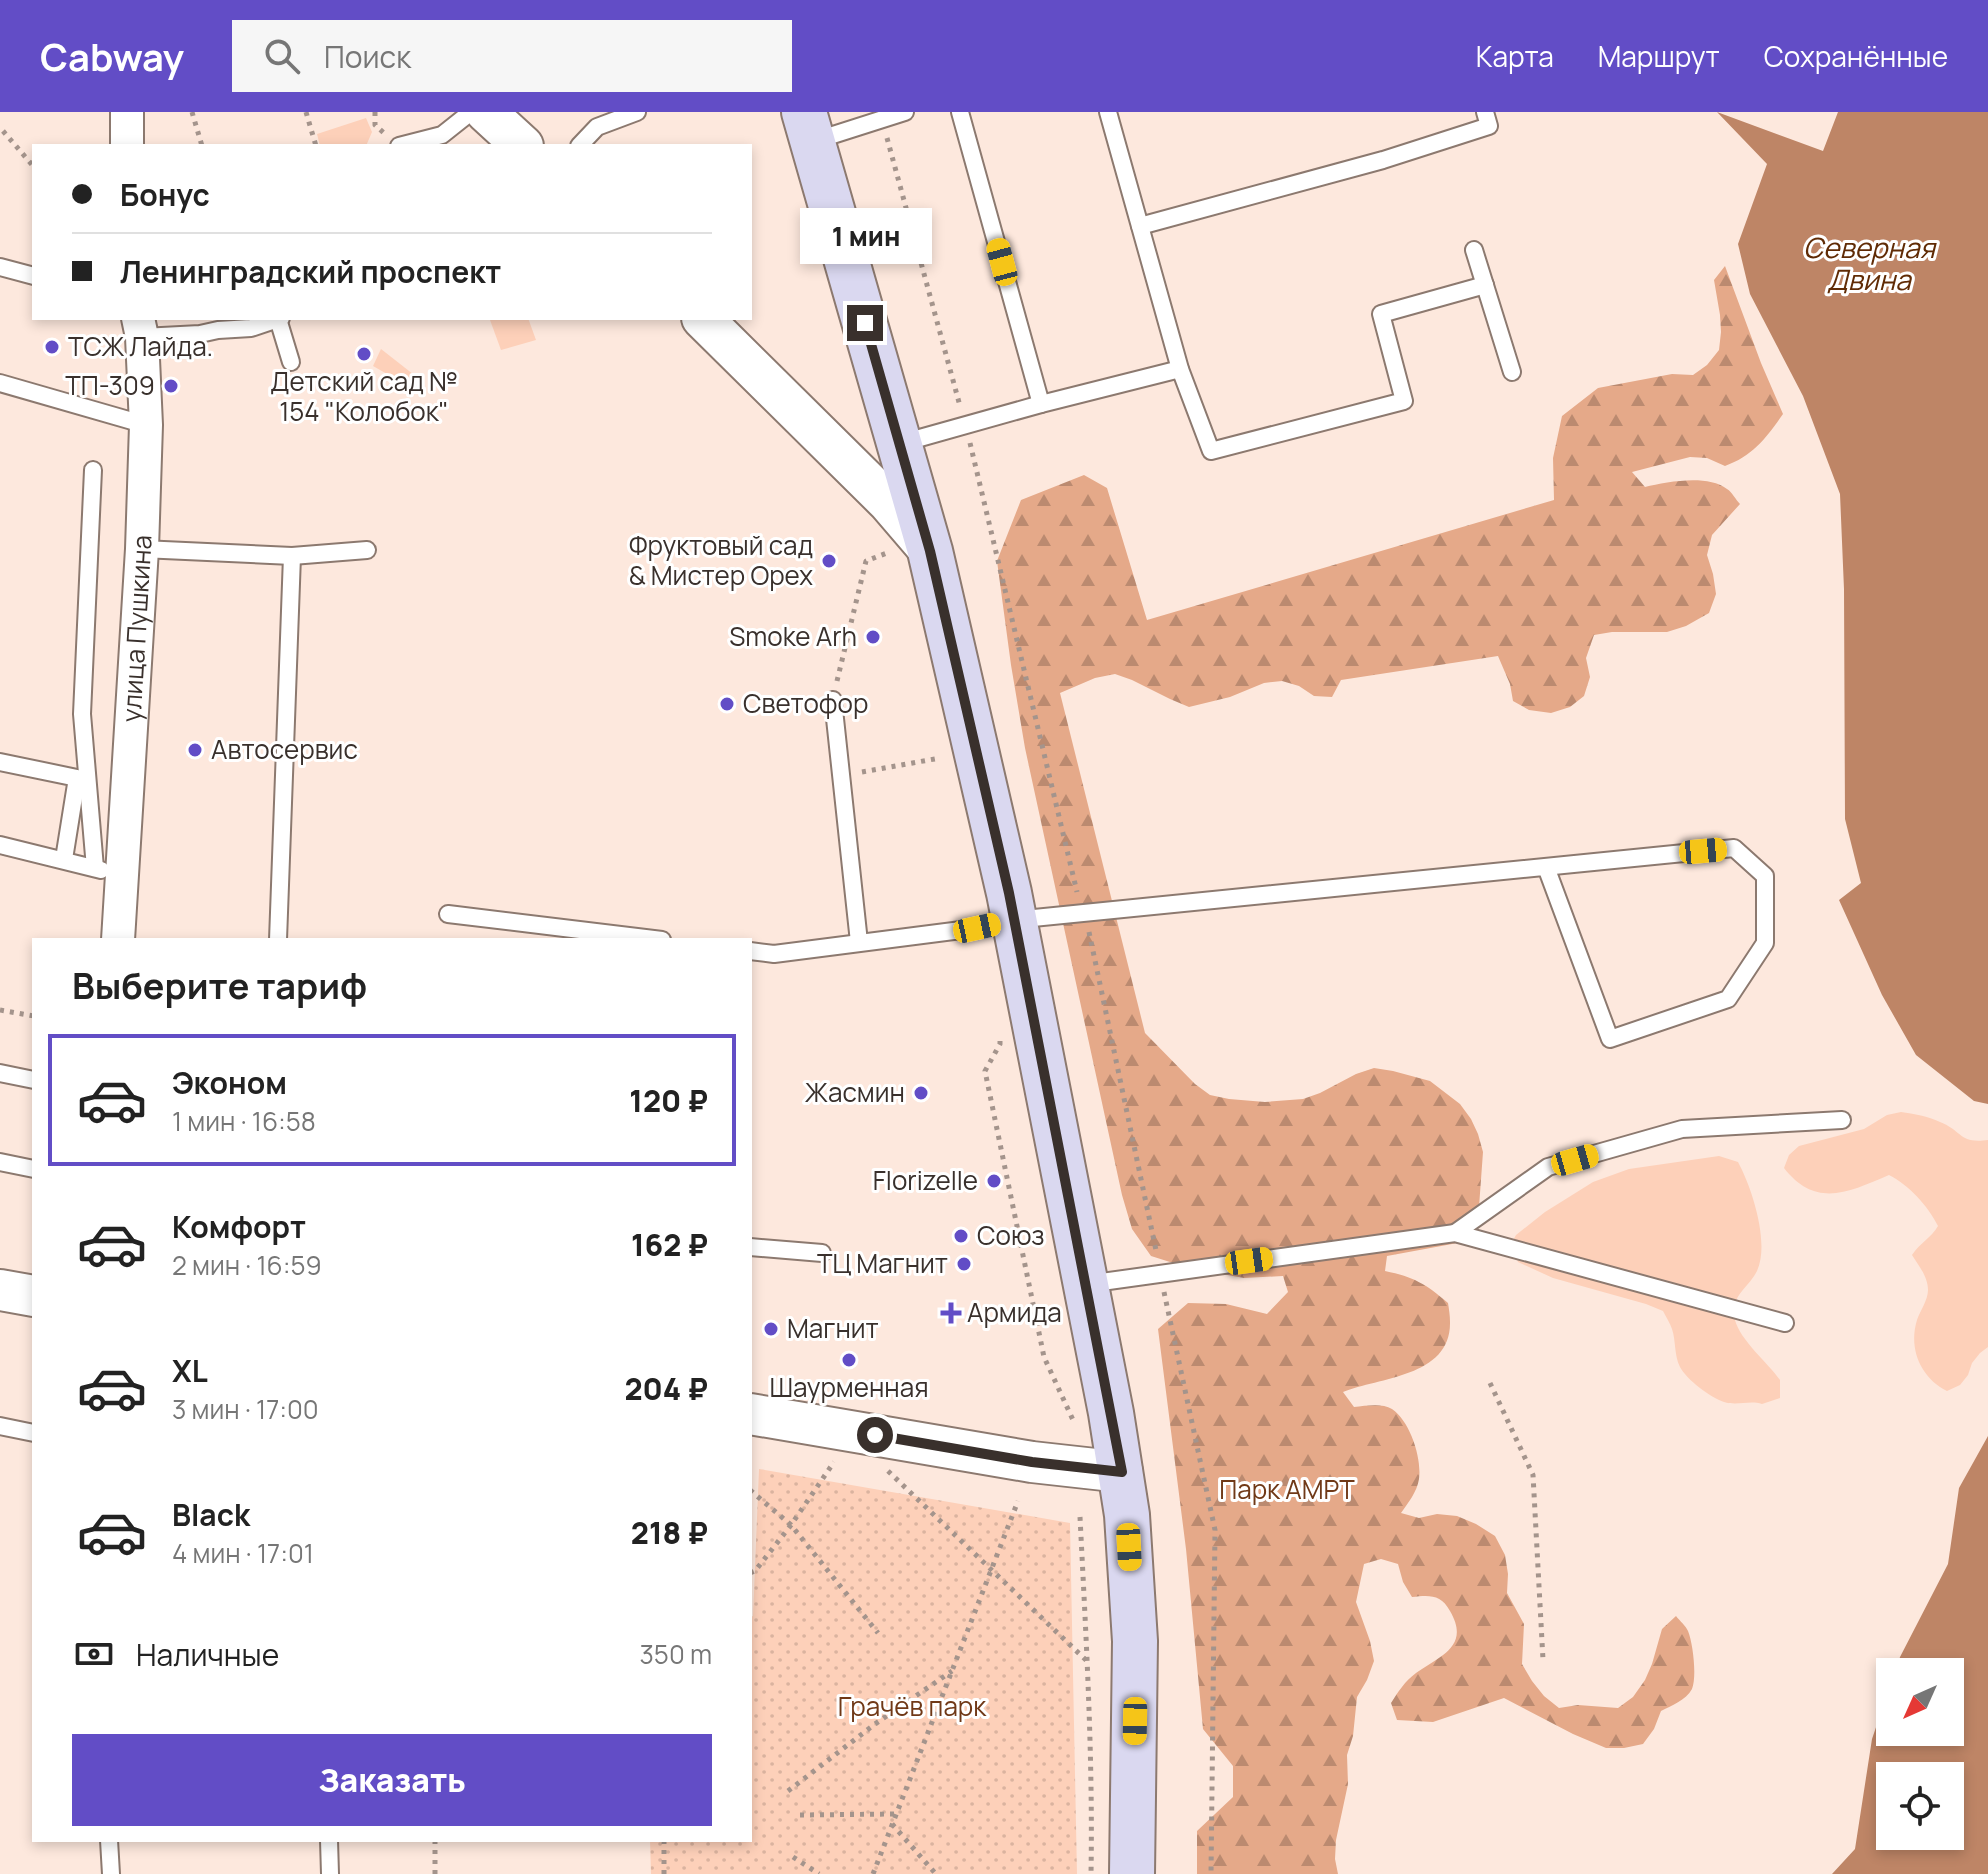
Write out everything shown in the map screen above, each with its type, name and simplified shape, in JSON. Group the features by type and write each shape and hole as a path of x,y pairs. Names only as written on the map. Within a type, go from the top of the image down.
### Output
{"main road":[{"path":"808,127 900,444 913,550 1009,893 1122,1472 1135,1641 1132,1874"}],"street":[{"path":"127,112 127,144"},
{"path":"486,112 521,144"},
{"path":"704,320 888,502 913,550"},
{"name":"улица Пушкина","path":"118,938 109,871 142,549 146,425 140,327"},
{"path":"0,1290 32,1296"},
{"path":"752,1414 1032,1462 1122,1472"}],"lane":[{"path":"407,144 442,135 471,112"},
{"path":"581,144 597,127 637,112"},
{"path":"808,127 882,119 905,112"},
{"path":"960,112 1041,404"},
{"path":"1108,112 1180,369 1211,451 1404,401 1381,314 1485,285"},
{"path":"1140,226 1383,160 1489,126 1485,112"},
{"path":"1474,250 1512,372"},
{"path":"0,267 32,275"},
{"path":"140,327 200,334 251,328 273,320"},
{"path":"280,320 291,362"},
{"path":"900,444 1180,369"},
{"path":"0,383 146,425"},
{"path":"0,845 109,871 82,714 93,470"},
{"path":"142,549 292,556 367,550"},
{"path":"278,938 292,556"},
{"path":"833,700 859,942"},
{"path":"0,762 77,778 64,859"},
{"path":"752,951 774,954 977,928 1013,920 1734,848 1765,876 1765,943 1728,999 1610,1039 1546,867"},
{"path":"448,914 634,938"},
{"path":"0,1073 32,1080"},
{"path":"1455,1233 1548,1167 1682,1129 1842,1120"},
{"path":"0,1162 32,1169"},
{"path":"1085,1285 1455,1233 1785,1323"},
{"path":"752,1247 822,1253"},
{"path":"0,1426 32,1433"},
{"path":"109,1842 111,1874"},
{"path":"329,1842 330,1874"}],"path":[{"path":"192,112 201,144"},
{"path":"306,112 315,144"},
{"path":"375,112 375,125 383,133"},
{"path":"882,119 966,426 1073,882 1085,913 1215,1530 1211,1874"},
{"path":"3,131 32,165"},
{"path":"833,700 866,561 913,550"},
{"path":"841,776 940,758"},
{"path":"0,1010 32,1016"},
{"path":"997,1029 1000,1044 985,1071 1044,1357 1073,1420"},
{"path":"1490,1383 1533,1475 1543,1660"},
{"path":"752,1572 791,1525 835,1461"},
{"path":"887,1470 1088,1662"},
{"path":"752,1492 791,1525 878,1633"},
{"path":"873,1874 1018,1501"},
{"path":"1080,1517 1088,1662 1091,1874"},
{"path":"788,1791 875,1724 954,1670"},
{"path":"800,1815 896,1814"},
{"path":"892,1824 936,1874"},
{"path":"435,1842 435,1874"},
{"path":"664,1842 664,1874"},
{"path":"793,1857 819,1874"}],"green space":[{"path":"366,118 372,132 367,144 320,144 317,134"},
{"name":"Парк АМРТ","path":"1725,266 1783,414 1751,451 1725,466 1707,458 1690,457 1632,472 1645,487 1687,480 1719,484 1729,490 1740,504 1712,535 1707,555 1716,594 1709,613 1667,632 1594,635 1586,658 1590,677 1584,696 1570,707 1551,713 1529,710 1513,701 1510,684 1498,656 1341,680 1332,697 1314,696 1299,686 1282,681 1264,683 1230,697 1189,707 1115,674 1095,678 1060,693 1145,1033 1210,1095 1265,1102 1303,1099 1374,1068 1430,1081 1460,1104 1478,1134 1483,1152 1479,1207 1463,1242 1387,1256 1385,1271 1419,1282 1448,1303 1450,1322 1447,1340 1439,1354 1410,1372 1343,1392 1354,1407 1379,1405 1392,1409 1409,1431 1419,1461 1419,1479 1401,1513 1419,1518 1437,1514 1457,1516 1495,1536 1505,1555 1507,1593 1524,1624 1522,1664 1544,1696 1559,1708 1578,1705 1618,1708 1633,1697 1652,1664 1662,1629 1676,1616 1688,1631 1693,1651 1692,1689 1661,1711 1654,1729 1643,1744 1606,1748 1504,1698 1433,1722 1397,1720 1391,1703 1412,1676 1450,1649 1455,1642 1456,1623 1439,1599 1412,1597 1403,1582 1398,1564 1381,1559 1364,1564 1356,1602 1374,1661 1357,1697 1353,1736 1347,1755 1348,1784 1336,1840 1338,1874 1197,1874 1197,1831 1233,1797 1233,1766 1203,1729 1186,1549 1158,1329 1188,1303 1226,1304 1267,1314 1288,1292 1283,1276 1244,1278 1189,1268 1151,1256 1132,1229 1025,748 997,561 1021,500 1084,475 1107,488 1147,620 1554,500 1553,458 1562,416 1598,388 1672,374 1693,375 1707,365 1719,350 1720,315 1714,280"},
{"path":"490,320 529,320 536,340 501,350"},
{"path":"381,349 418,378 403,383 373,366"},
{"path":"1901,1112 1935,1120 1972,1140 1988,1140 1988,1347 1972,1363 1960,1385 1947,1391 1924,1370 1914,1342 1928,1285 1912,1255 1938,1226 1929,1211 1911,1190 1889,1175 1847,1191 1821,1193 1796,1181 1784,1168 1789,1155 1799,1146 1864,1129 1887,1115"},
{"path":"1719,1156 1738,1162 1758,1216 1761,1246 1757,1271 1737,1299 1734,1312 1742,1335 1780,1380 1780,1398 1762,1404 1724,1402 1693,1382 1680,1367 1672,1329 1663,1311 1553,1278 1518,1262 1511,1244 1516,1235 1545,1212 1593,1182 1629,1169"},
{"name":"Грачёв парк","path":"759,1469 1070,1523 1077,1874 651,1874 650,1842 752,1842 753,1616"}],"water":[{"name":"Северная Двина","path":"1717,112 1823,151 1838,112 1988,112 1988,1104 1974,1101 1916,1055 1882,995 1839,900 1861,883 1845,819 1844,589 1840,494 1803,396 1750,294 1738,244 1767,164"},
{"path":"1988,1436 1988,1874 1832,1874 1855,1849 1876,1727 1876,1746 1964,1746 1964,1658 1900,1658 1948,1564 1959,1488"}],"place":[{"name":"ТСЖ Лайда.","path":"52,347"},
{"name":"Детский сад № 154 \"Колобок\"","path":"364,354"},
{"name":"ТП-309","path":"171,386"},
{"name":"Фруктовый сад & Мистер Орех","path":"829,561"},
{"name":"Smoke Arh","path":"873,637"},
{"name":"Светофор","path":"727,704"},
{"name":"Автосервис","path":"195,750"},
{"name":"Жасмин","path":"921,1093"},
{"name":"Florizelle","path":"994,1181"},
{"name":"Союз","path":"961,1236"},
{"name":"ТЦ Магнит","path":"964,1264"},
{"name":"Армида","path":"951,1313"},
{"name":"Магнит","path":"771,1329"},
{"name":"Шаурменная","path":"849,1360"}],"route":[{"path":"865,323 930,551 1009,893 1122,1472 1032,1462 875,1435"}]}
